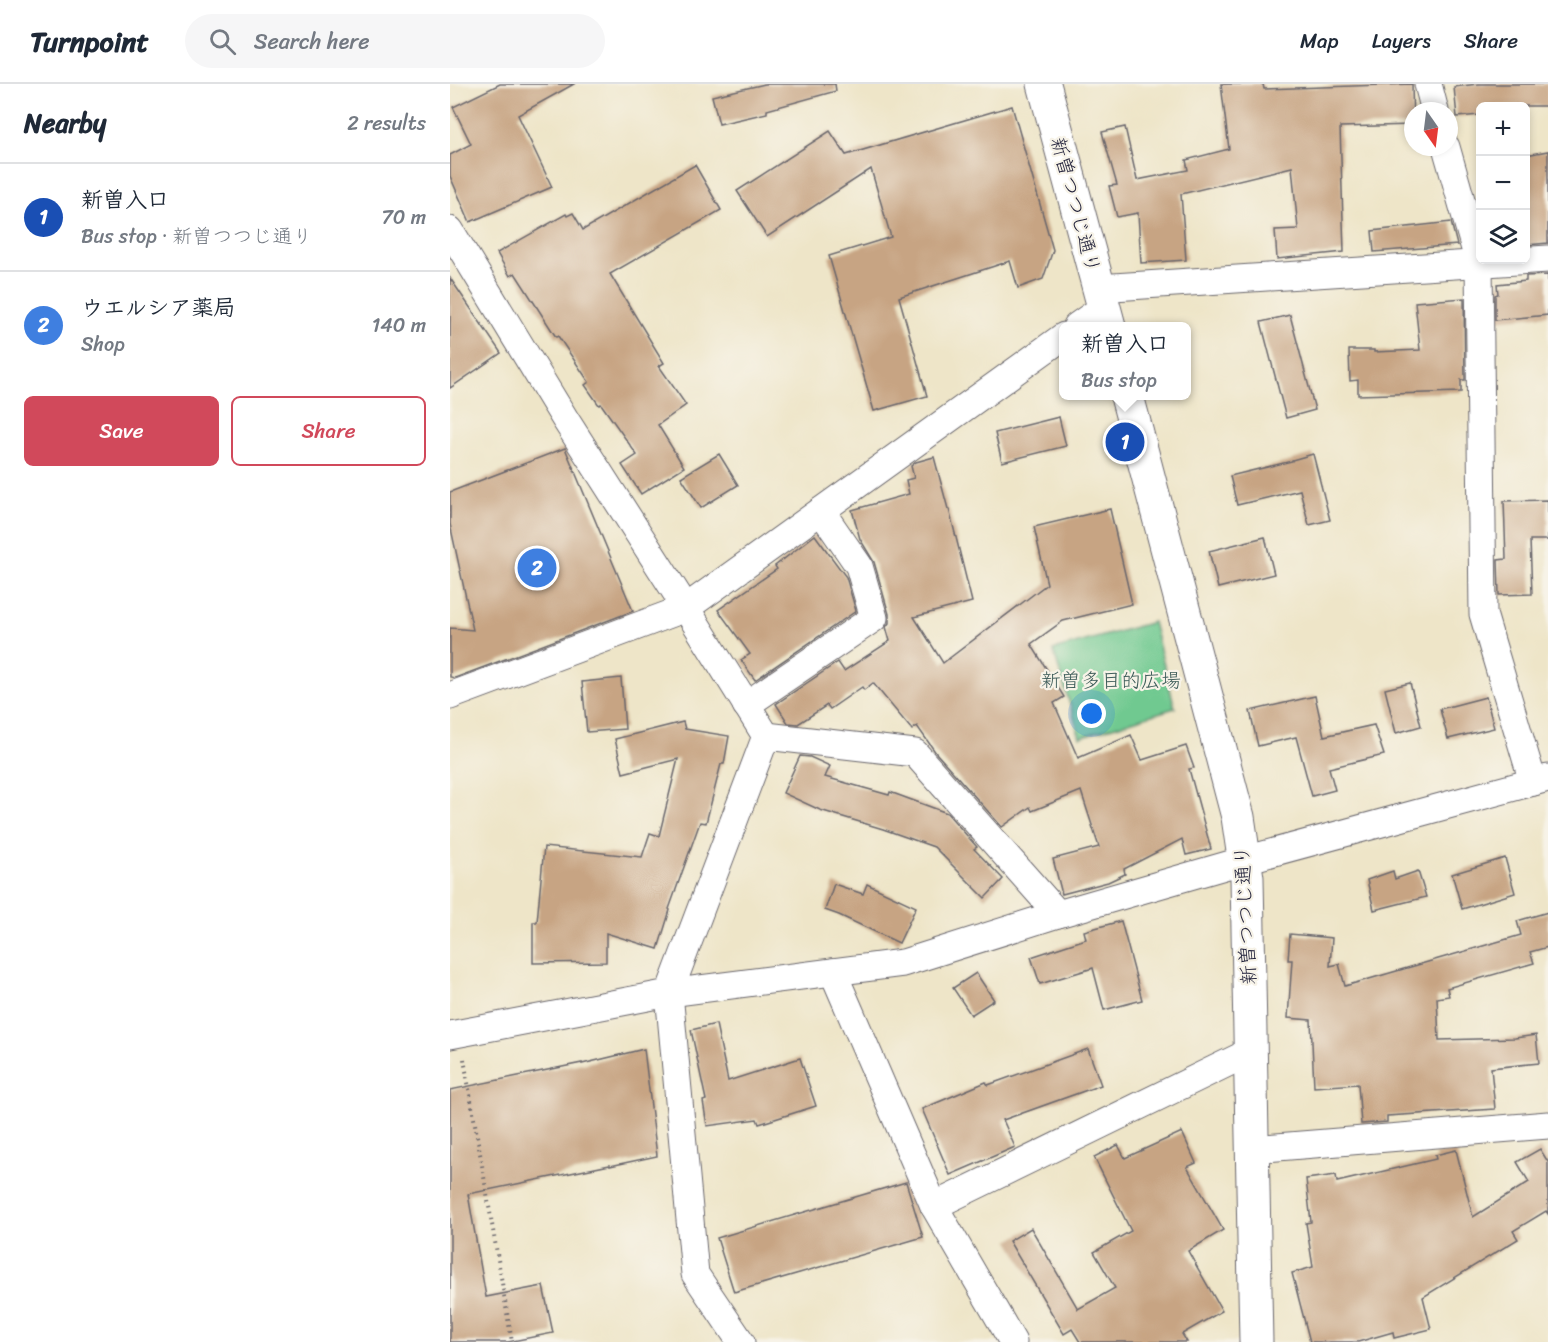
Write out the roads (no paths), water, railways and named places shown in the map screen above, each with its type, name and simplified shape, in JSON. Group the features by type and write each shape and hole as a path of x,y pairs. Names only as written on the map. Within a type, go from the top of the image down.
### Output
{"street":[{"name":"新曽つつじ通り","path":"1044,84 1104,307"},
{"path":"1428,84 1433,102"},
{"path":"1449,156 1476,252"},
{"path":"450,230 565,419 766,736"},
{"path":"1530,261 1548,260"},
{"path":"1084,322 1104,307 1476,263"},
{"path":"455,1034 669,993 903,963 1058,914 1245,860 1540,780 1483,614 1479,264"},
{"path":"450,696 686,608 1059,340"},
{"name":"新曽つつじ通り","path":"1128,400 1238,818 1245,860 1256,1342"},
{"path":"746,705 874,618 859,566 821,511"},
{"path":"766,736 915,753 1058,914"},
{"path":"741,1342 695,1274 669,993 766,736"},
{"path":"832,972 934,1206 1013,1342"},
{"path":"934,1206 1250,1052"},
{"path":"1252,1149 1548,1125"}],"place":[{"name":"新曽入口","path":"1125,442"},
{"name":"ウエルシア薬局","path":"537,568"}],"park label":[{"name":"新曽多目的広場","path":"1111,680"}]}
